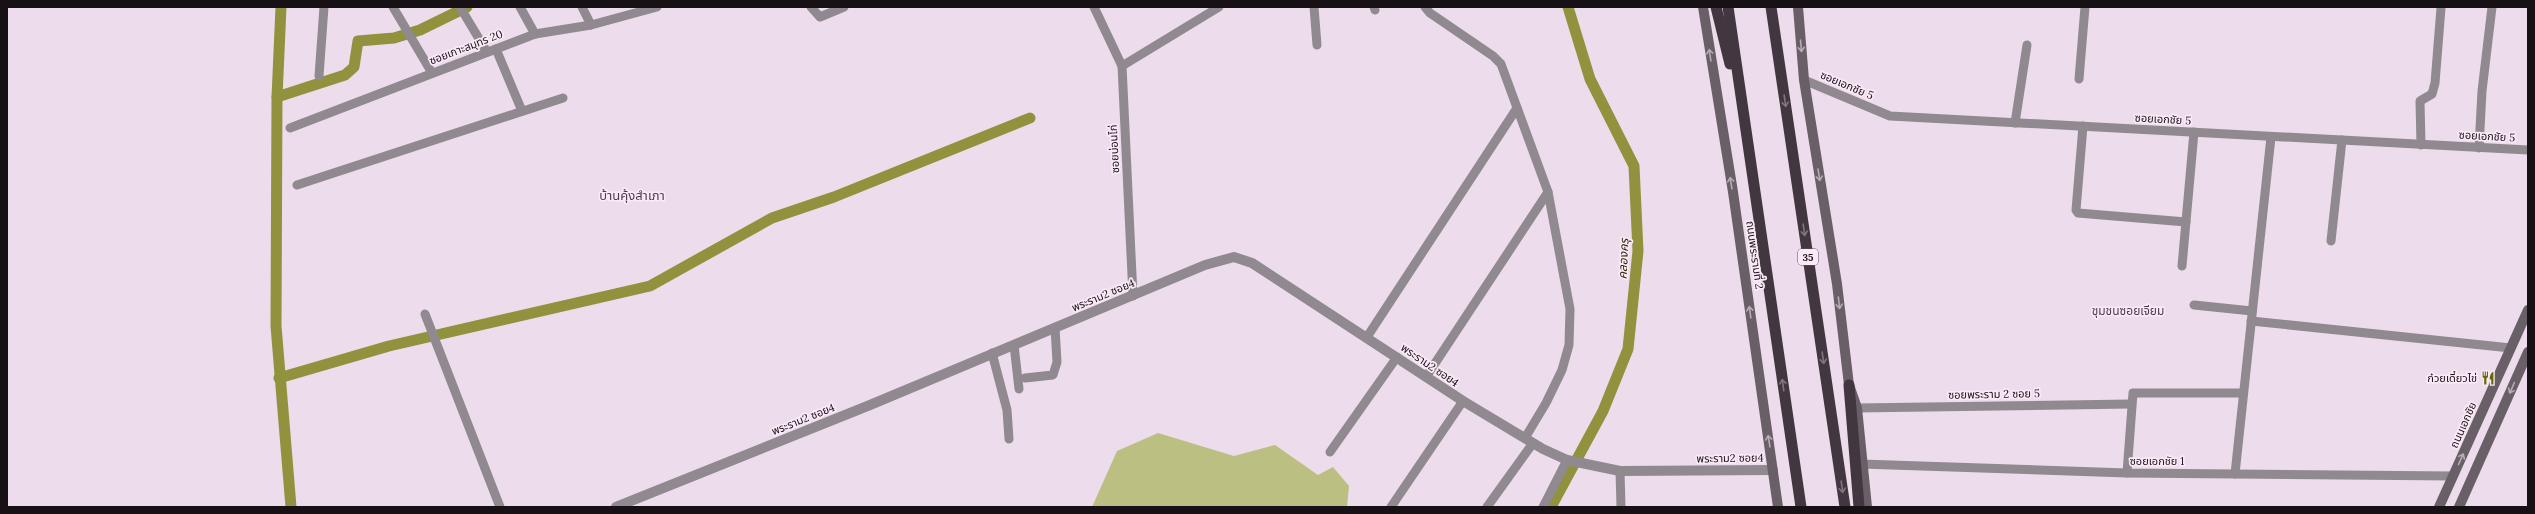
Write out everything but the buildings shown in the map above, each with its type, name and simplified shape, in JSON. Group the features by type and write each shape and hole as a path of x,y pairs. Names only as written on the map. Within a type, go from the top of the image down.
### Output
{"highway":[{"path":"1716,7 1746,132"},
{"name":"ถนนพระรามที่ 2","path":"1728,7 1801,507"},
{"name":"35","path":"1771,7 1845,507"},
{"path":"1849,386 1859,507"}],"main road":[{"name":"ถนนพระรามที่ 2","path":"1703,7 1778,507"},
{"name":"35","path":"1798,7 1804,80 1837,284 1849,386 1857,408 1861,464 1867,507"},
{"name":"ถนนเอกชัย","path":"2439,507 2528,310"},
{"path":"2459,507 2528,353 2511,348"}],"street":[{"path":"319,76 324,7"},
{"path":"393,7 432,73"},
{"path":"520,7 535,34"},
{"path":"582,7 591,25"},
{"name":"ซอยเกาะสมุทร 20","path":"290,128 535,34 591,25 657,7"},
{"path":"811,7 820,17 844,7"},
{"name":"ซอยบ่อนไก่","path":"1094,7 1122,66 1133,296"},
{"path":"1122,66 1219,7"},
{"path":"1314,7 1317,45"},
{"path":"1425,7 1430,13 1492,56 1500,64 1518,108 1548,192 1570,309 1569,345 1562,370 1529,441 1487,507"},
{"path":"2079,79 2085,7"},
{"path":"2479,148 2482,91 2492,7"},
{"path":"2421,145 2420,101 2432,94 2436,83 2441,8"},
{"path":"462,10 492,51 522,111"},
{"path":"2015,123 2027,45"},
{"name":"ซอยเอกชัย 5","path":"1804,80 1890,116 2528,150"},
{"path":"297,185 563,98"},
{"path":"1367,336 1518,108"},
{"path":"2083,126 2076,210 2078,213 2186,222"},
{"path":"2182,266 2194,132"},
{"path":"2235,474 2271,137"},
{"path":"2331,241 2342,140"},
{"path":"1426,377 1548,192"},
{"name":"พระราม2 ซอย4","path":"616,507 1216,261 1234,257 1252,263 1367,336 1463,401 1529,441 1569,460 1620,470 1773,470"},
{"path":"2194,305 2252,311"},
{"path":"427,318 500,507"},
{"path":"2251,321 2511,348"},
{"path":"1026,378 1053,375 1057,362 1055,328"},
{"path":"1014,345 1019,388"},
{"path":"992,354 1007,410 1009,439"},
{"path":"1330,452 1397,357"},
{"path":"2127,473 2133,393 2243,394"},
{"path":"1391,507 1463,401"},
{"name":"ซอยพระราม 2 ซอย 5","path":"1857,408 2132,404"},
{"path":"1543,507 1569,460"},
{"name":"ซอยเอกชัย 1","path":"1861,464 2127,473 2453,476"},
{"path":"1620,470 1621,507"}],"green space":[{"path":"1158,433 1234,456 1275,445 1318,475 1333,467 1349,486 1347,507 1092,507 1117,451"}],"waterway":[{"path":"277,97 281,7"},
{"path":"291,507 276,326 277,97 345,75 354,67 358,41 394,38 420,30 467,7"},
{"name":"คลองครุ","path":"1551,507 1603,411 1628,349 1638,251 1634,166 1590,79 1568,7"},
{"path":"279,378 389,346 650,286 772,218 834,197 1030,118"}],"place":[{"name":"ก๋วยเดี๋ยวไข่","path":"2488,378"}],"district":[{"name":"บ้านคุ้งสำเภา","path":"632,195"},
{"name":"ชุมชนซอยเจียม","path":"2128,310"}]}
